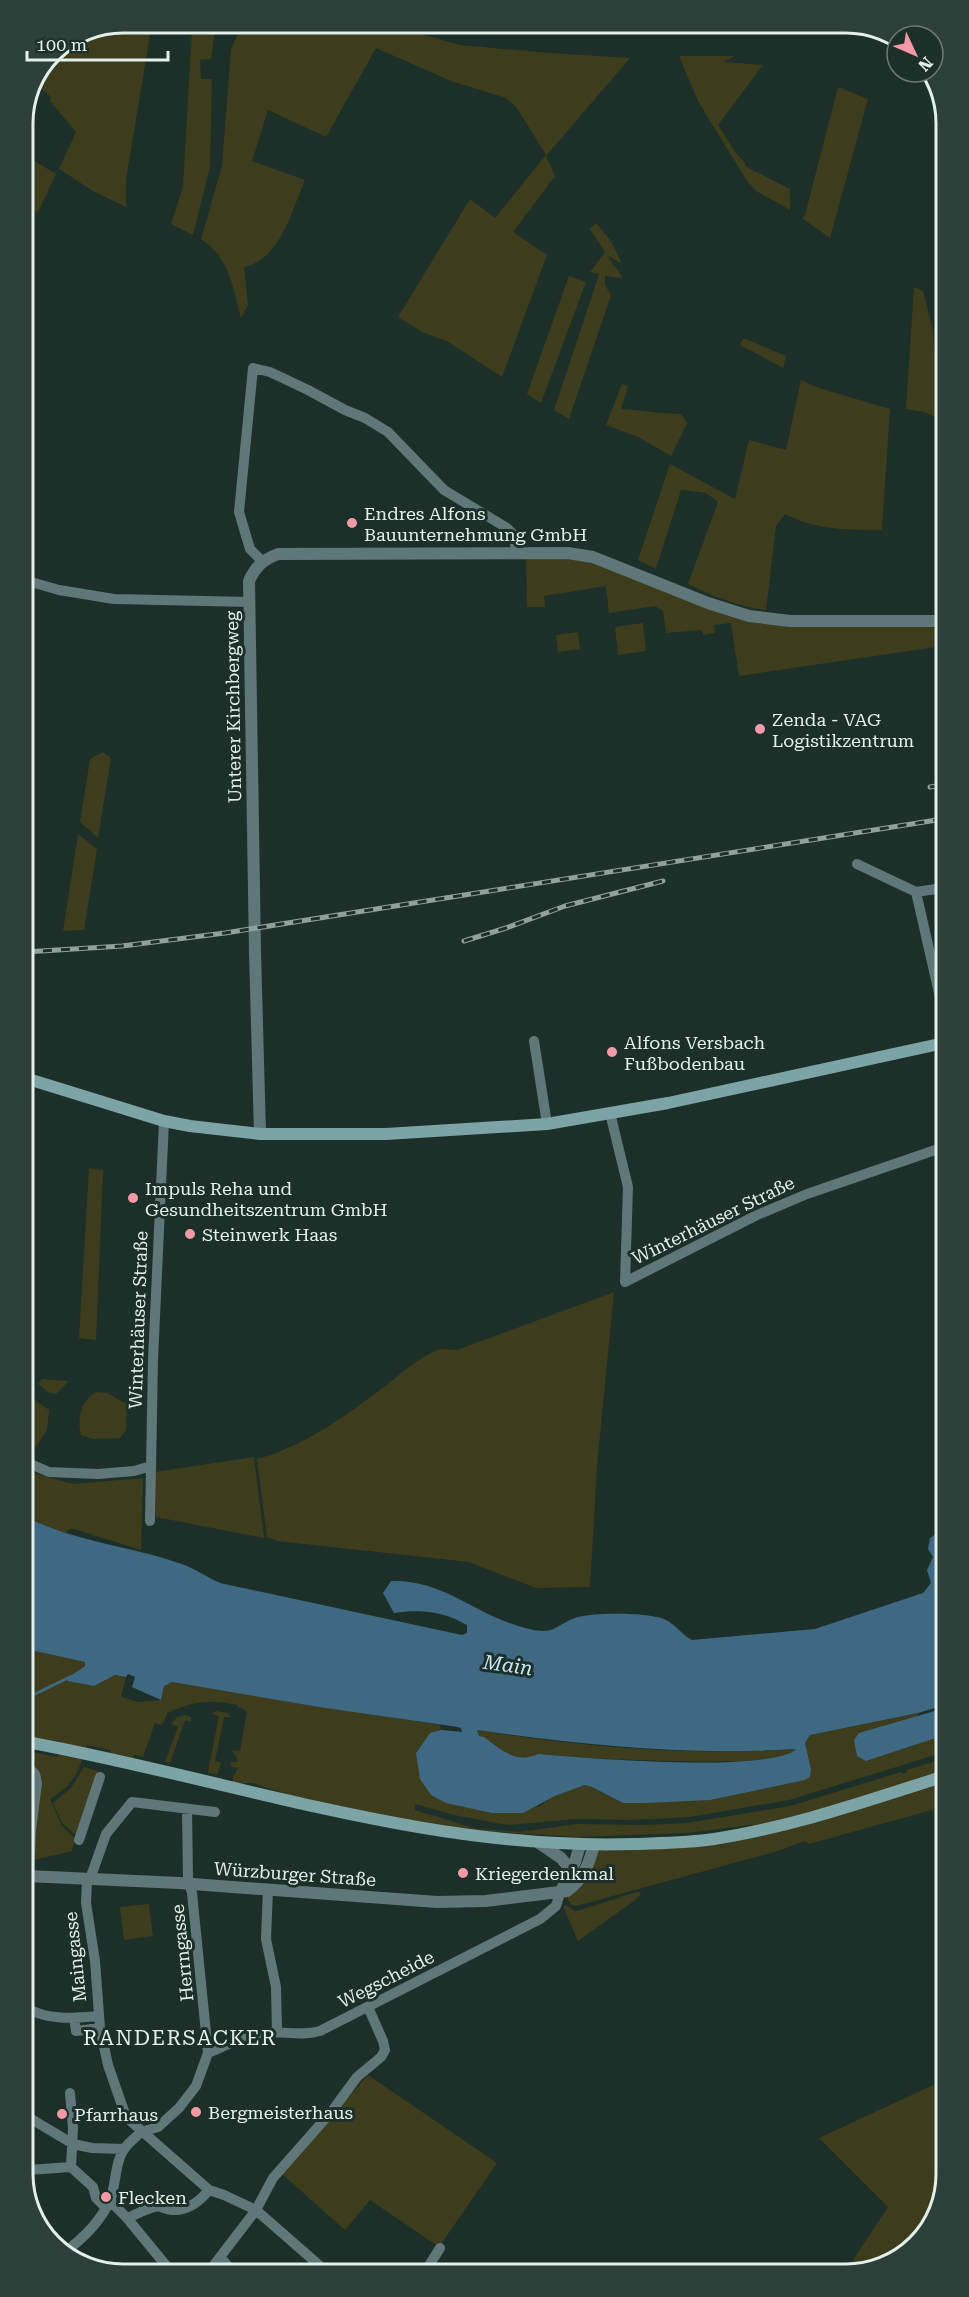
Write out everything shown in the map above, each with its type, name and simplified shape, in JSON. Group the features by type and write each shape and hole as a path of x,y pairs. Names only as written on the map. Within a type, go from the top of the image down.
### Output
{"main road":[{"path":"33,1080 164,1121 190,1126 260,1134 386,1134 548,1124 668,1103 936,1045"},
{"path":"33,1743 326,1810 440,1832 580,1845 695,1841 775,1827 936,1779"}],"street":[{"path":"517,554 513,534 507,528 444,490 388,432 308,390 270,372 253,368 239,512 250,549 262,561 278,554 517,554 568,554 593,557 708,603 749,616 790,621 936,621"},
{"name":"Unterer Kirchbergweg","path":"260,1134 249,581 262,561"},
{"path":"33,583 59,590 114,599 250,602"},
{"path":"857,864 916,892 936,889"},
{"path":"916,892 936,980"},
{"path":"534,1041 548,1124"},
{"name":"Winterhäuser Straße","path":"610,1113 628,1187 626,1282 765,1212 807,1194 936,1150"},
{"name":"Winterhäuser Straße","path":"150,1521 153,1360 164,1121"},
{"path":"33,1465 49,1472 98,1474 151,1467"},
{"path":"33,1772 37,1783 33,1814"},
{"path":"80,1840 100,1777"},
{"name":"Maingasse","path":"187,1809 132,1802 106,1834 88,1879 86,1903 95,1961 99,2028 108,2065 126,2117 141,2132 209,2190 256,2210 315,2264"},
{"path":"187,1809 215,1812"},
{"name":"Herrngasse","path":"141,2132 158,2127 179,2108 196,2086 208,2053 192,1893 189,1885 187,1809"},
{"path":"539,1843 561,1858 571,1870"},
{"path":"560,1893 580,1845"},
{"path":"560,1893 567,1891 579,1880 588,1865 594,1845"},
{"name":"Würzburger Straße","path":"33,1876 268,1889 445,1903 496,1901 560,1893"},
{"path":"268,1889 266,1939 276,1987 277,2032"},
{"name":"Wegscheide","path":"208,2053 242,2038 261,2033 277,2032 297,2035 320,2031 540,1919 556,1906 560,1893"},
{"path":"216,2264 256,2210 273,2178 332,2111 357,2077 381,2057 385,2050 383,2041 368,2007"},
{"path":"33,2011 42,2015 74,2018 98,2016"},
{"path":"74,2018 76,2031 99,2028"},
{"path":"70,2093 73,2128 71,2167"},
{"path":"33,2119 71,2143 92,2148 124,2149"},
{"path":"71,2247 87,2234 108,2204 124,2149 141,2132"},
{"path":"33,2170 71,2167 93,2187 96,2198 128,2218 165,2264"},
{"path":"128,2218 157,2206 173,2211 190,2206 199,2202 209,2190"},
{"path":"429,2264 440,2248"},
{"path":"221,2258 226,2264"}],"shaded area":[{"path":"150,33 126,179 126,207 93,191 59,169 76,132 50,101 51,97 40,88 59,59 73,48 106,35"},
{"path":"192,33 214,33 211,59 200,60 201,79 212,79 210,167 193,235 171,224 183,187"},
{"path":"238,33 417,33 460,45 630,58 546,156 555,176 513,232 547,255 502,377 447,341 422,332 398,317 470,199 495,218 546,155 517,108 506,98 451,81 376,48 326,137 268,110 252,161 305,180 276,244 267,255 244,267 248,305 241,318 224,264 210,246 201,239 222,166 231,49"},
{"path":"679,56 735,56 724,62 763,65 718,125 745,166 790,189 790,210 756,191 747,181 698,101"},
{"path":"838,87 868,99 830,238 802,218 805,215"},
{"path":"33,160 56,174 38,212 33,210"},
{"path":"596,223 611,241 622,264 607,255 623,278 605,276 605,285 611,295 569,419 554,410 599,274 590,272 605,252 590,229"},
{"path":"569,276 586,282 541,403 527,394"},
{"path":"914,287 923,291 932,326 936,364 936,417 924,412 906,409"},
{"path":"743,338 786,356 783,368 740,345"},
{"path":"801,380 819,388 890,409 882,530 820,526 785,514 776,526 766,610 726,600 688,584 718,502 706,493 681,490 656,569 638,560 670,464 735,499 749,440 786,450"},
{"path":"622,384 628,386 621,409 681,414 687,423 671,456 638,437 606,425"},
{"path":"568,553 749,616 936,621 936,647 739,676 731,623 714,625 715,633 703,635 702,630 666,633 663,611 655,606 609,613 606,586 544,596 545,607 527,607 526,554"},
{"path":"643,623 646,651 618,655 615,627"},
{"path":"578,632 580,649 558,652 556,635"},
{"path":"103,752 111,758 98,838 80,822 90,759"},
{"path":"78,834 97,849 84,930 63,931"},
{"path":"89,1168 103,1170 96,1340 79,1338"},
{"path":"614,1292 597,1466 590,1587 536,1588 469,1562 277,1541 267,1537 257,1459 289,1447 322,1430 431,1353 440,1349 457,1350"},
{"path":"42,1379 69,1381 56,1394 48,1392 38,1384"},
{"path":"96,1392 107,1393 127,1404 126,1430 120,1438 93,1439 81,1435 79,1423 81,1411 86,1401"},
{"path":"33,1400 49,1410 47,1430 36,1447 33,1445"},
{"path":"254,1457 264,1538 156,1517 155,1472"},
{"path":"33,1473 73,1484 143,1478 141,1550 71,1528 55,1542 33,1533"},
{"path":"33,1651 85,1662 85,1666 69,1677 68,1681 94,1686 115,1675 126,1677 121,1697 138,1702 161,1700 164,1686 172,1682 440,1725 441,1730 430,1733 416,1753 538,1807 555,1796 585,1785 623,1803 811,1769 805,1743 810,1735 918,1713 918,1716 866,1761 936,1738 936,1755 789,1800 690,1817 631,1820 576,1819 507,1825 454,1815 415,1804 415,1810 477,1829 519,1832 577,1824 687,1823 790,1806 901,1772 903,1774 907,1770 936,1761 936,1774 769,1823 687,1833 578,1837 441,1828 288,1795 253,1783 233,1783 238,1768 230,1766 231,1762 237,1762 232,1750 240,1751 247,1711 238,1705 202,1702 168,1712 162,1725 155,1723 143,1757 134,1755 133,1759 110,1754 111,1750 87,1745 70,1783 50,1799 62,1826 75,1838 72,1851 34,1860 35,1761 33,1761 33,1752 58,1757 62,1740 61,1742 33,1739"},
{"path":"216,1711 228,1713 230,1717 224,1717 215,1761 221,1763 217,1775 208,1772 219,1716 212,1714"},
{"path":"185,1715 191,1717 191,1722 185,1720 170,1763 165,1762 178,1727 171,1724 177,1717"},
{"path":"477,1730 556,1741 675,1751 796,1750 778,1757 748,1761 651,1761 538,1754 523,1757 503,1751 484,1737 479,1736"},
{"path":"84,1767 98,1771 77,1836 62,1823 53,1803 71,1788"},
{"path":"936,1781 936,1809 809,1844 805,1841 778,1851 576,1906 572,1905 566,1897 598,1851 659,1849"},
{"path":"637,1892 641,1893 638,1898 578,1941 563,1906 566,1905 575,1911"},
{"path":"149,1904 153,1936 124,1940 120,1907"},
{"path":"368,2075 497,2163 439,2247 370,2200 345,2230 282,2174"},
{"path":"936,2084 935,2185 927,2214 910,2238 886,2255 851,2264 888,2207 819,2138"}],"water":[{"name":"Main","path":"33,1520 85,1539 167,1559 187,1566 220,1583 462,1635 467,1633 467,1625 440,1614 422,1611 394,1613 383,1593 391,1581 428,1586 511,1624 538,1631 554,1629 583,1616 648,1615 666,1620 692,1640 815,1629 923,1593 931,1583 927,1570 933,1557 928,1549 930,1538 936,1534 936,1708 810,1735 805,1743 811,1769 810,1777 805,1780 710,1800 623,1803 585,1785 555,1796 523,1813 492,1813 446,1803 431,1795 420,1779 416,1753 430,1733 441,1730 462,1732 461,1728 172,1682 164,1686 161,1700 132,1687 135,1677 128,1674 126,1677 115,1675 94,1686 67,1681 85,1666 85,1662 33,1651","holes":["477,1730 595,1744 674,1750 796,1750 777,1757 712,1762 631,1761 538,1754 523,1757 503,1751 484,1737 479,1736"]},
{"path":"936,1711 936,1738 866,1761 857,1756 854,1740 859,1733"}],"waterway":[{"path":"33,1694 72,1676"}],"railway":[{"path":"930,787 936,786"},
{"path":"33,952 122,946 225,933 936,820"},
{"path":"464,941 565,906 663,881"}],"place":[{"name":"Endres Alfons Bauunternehmung GmbH","path":"352,523"},
{"name":"Zenda - VAG Logistikzentrum","path":"760,729"},
{"name":"Alfons Versbach Fußbodenbau","path":"612,1052"},
{"name":"Impuls Reha und Gesundheitszentrum GmbH","path":"133,1198"},
{"name":"Steinwerk Haas","path":"190,1234"},
{"name":"Kriegerdenkmal","path":"463,1873"},
{"name":"Bergmeisterhaus","path":"196,2112"},
{"name":"Pfarrhaus","path":"62,2114"},
{"name":"Flecken","path":"106,2197"}],"district":[{"name":"RANDERSACKER","path":"180,2038"}]}
